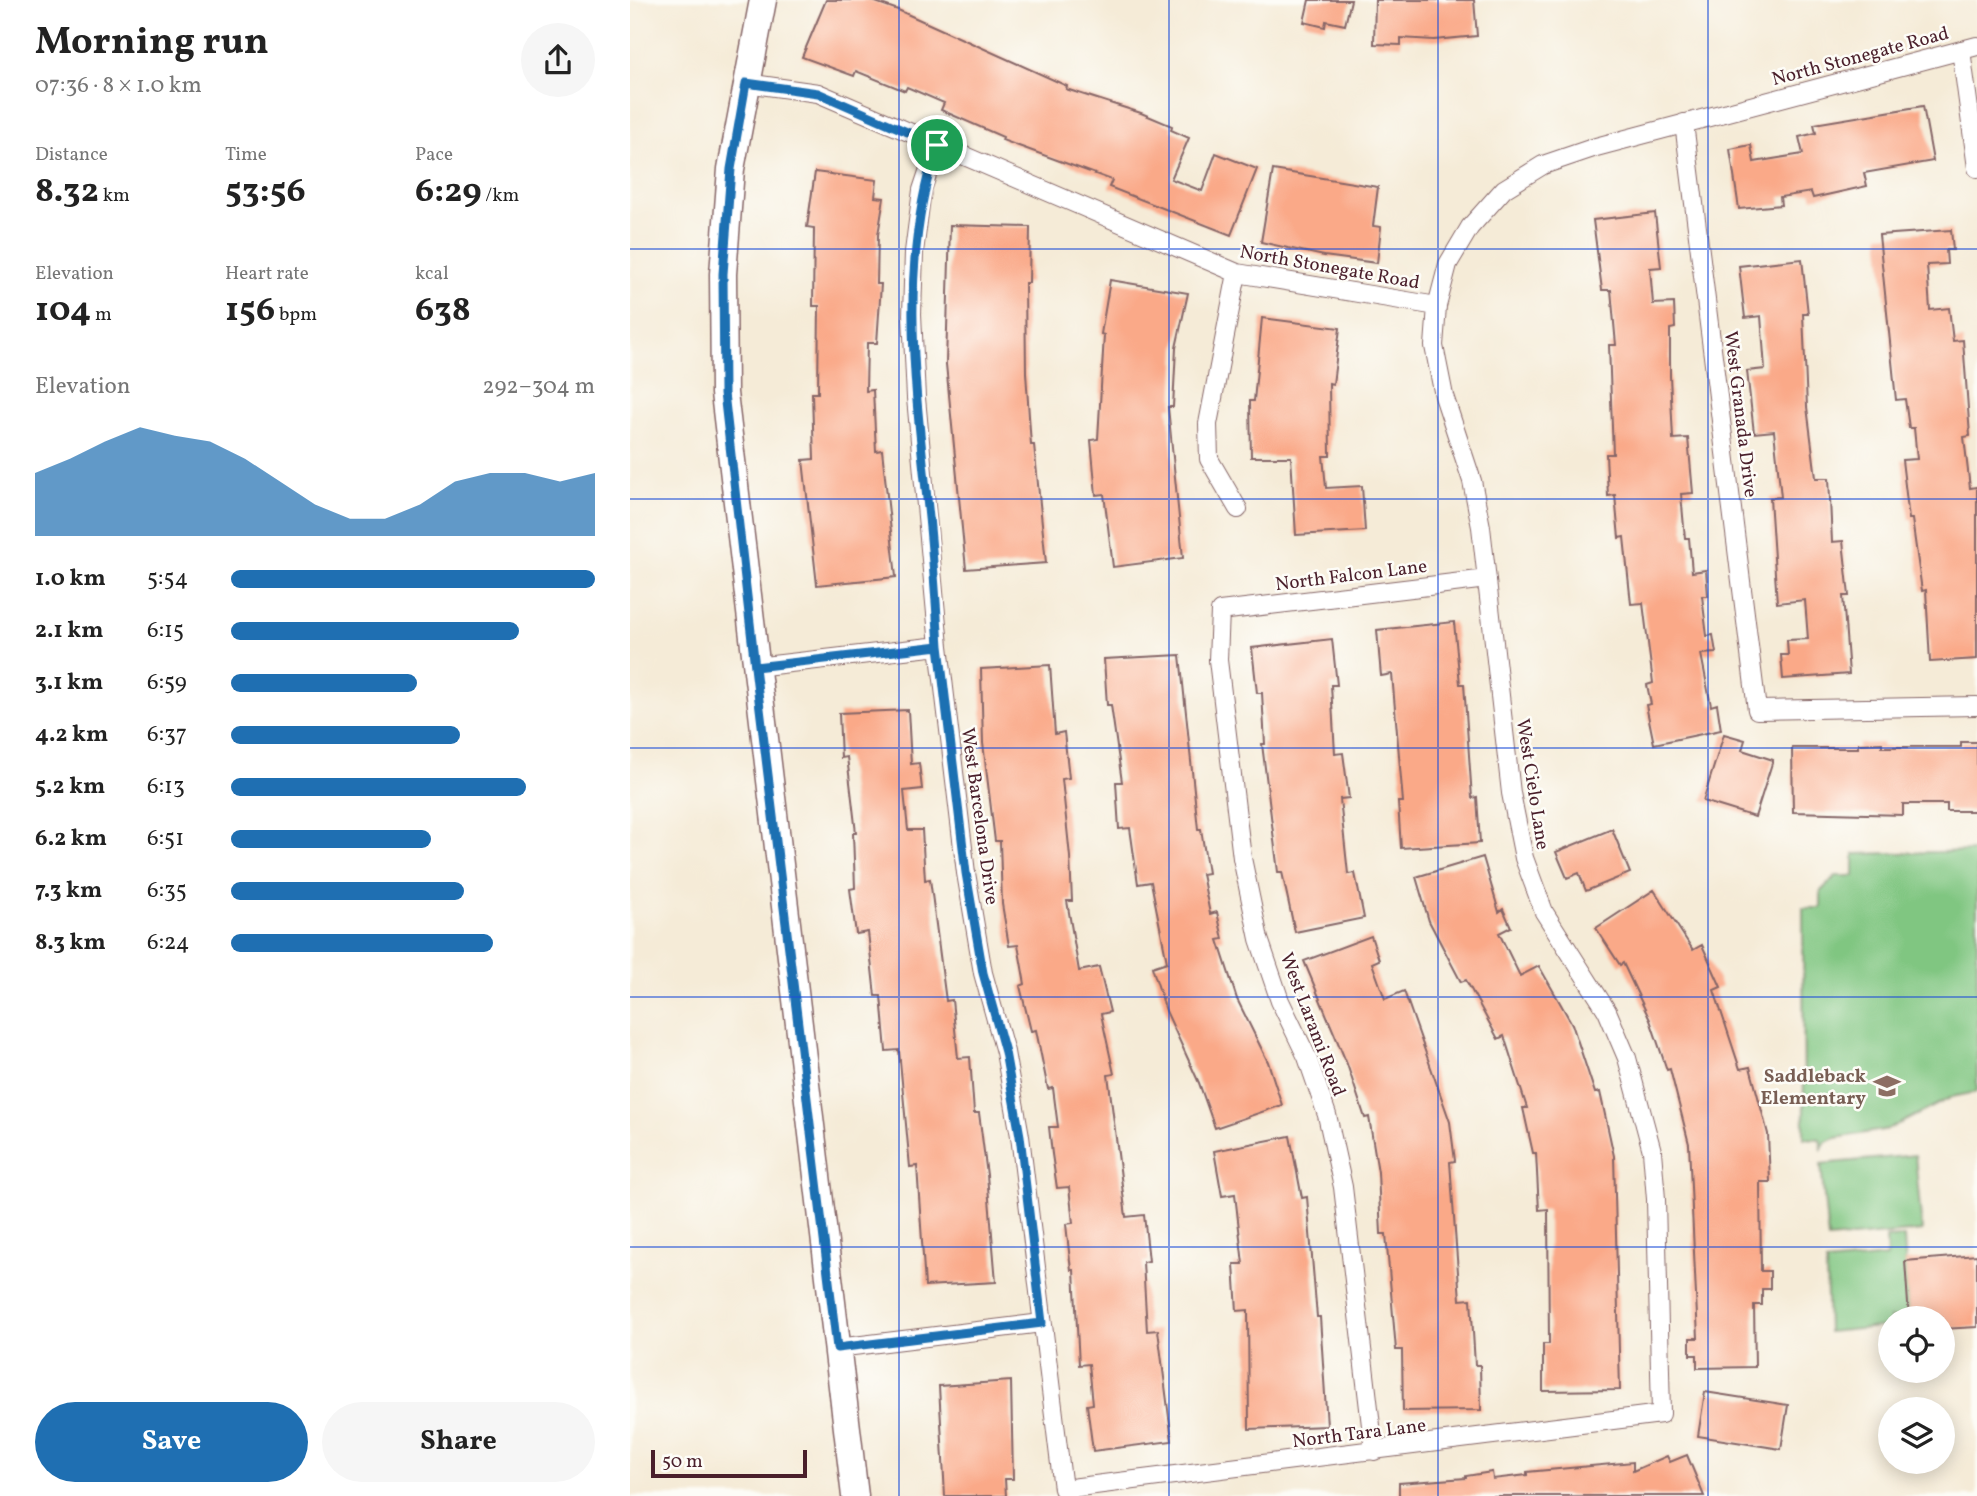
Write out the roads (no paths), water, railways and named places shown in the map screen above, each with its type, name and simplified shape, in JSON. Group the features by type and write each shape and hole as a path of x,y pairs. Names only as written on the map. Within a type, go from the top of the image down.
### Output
{"street":[{"path":"762,0 731,169 726,235 724,393 855,1496"},
{"path":"1969,48 1977,168"},
{"name":"North Stonegate Road","path":"746,83 818,93 1237,273 1437,306 1448,264 1470,227 1504,189 1543,165 1684,123 1969,48"},
{"name":"West Granada Drive","path":"1684,123 1757,710 1977,706"},
{"name":"West Barcelona Drive","path":"937,145 922,190 914,252 912,314 916,398 939,646 966,873 983,973 1005,1052 1020,1136 1063,1489"},
{"path":"1237,273 1208,424 1209,459 1237,509"},
{"name":"West Cielo Lane","path":"1437,306 1434,346 1444,396 1472,481 1487,579 1511,793 1524,858 1544,912 1607,1012 1627,1058 1652,1151 1656,1199 1661,1414"},
{"name":"North Falcon Lane","path":"1220,611 1487,579"},
{"name":"West Larami Road","path":"1220,611 1218,660 1242,858 1259,939 1280,1001 1307,1057 1330,1127 1343,1187 1374,1451"},
{"path":"755,667 939,646"},
{"path":"837,1348 1042,1323"},
{"name":"North Tara Lane","path":"1063,1489 1661,1414"}],"place":[{"name":"Saddleback Elementary","path":"1887,1086"}]}
